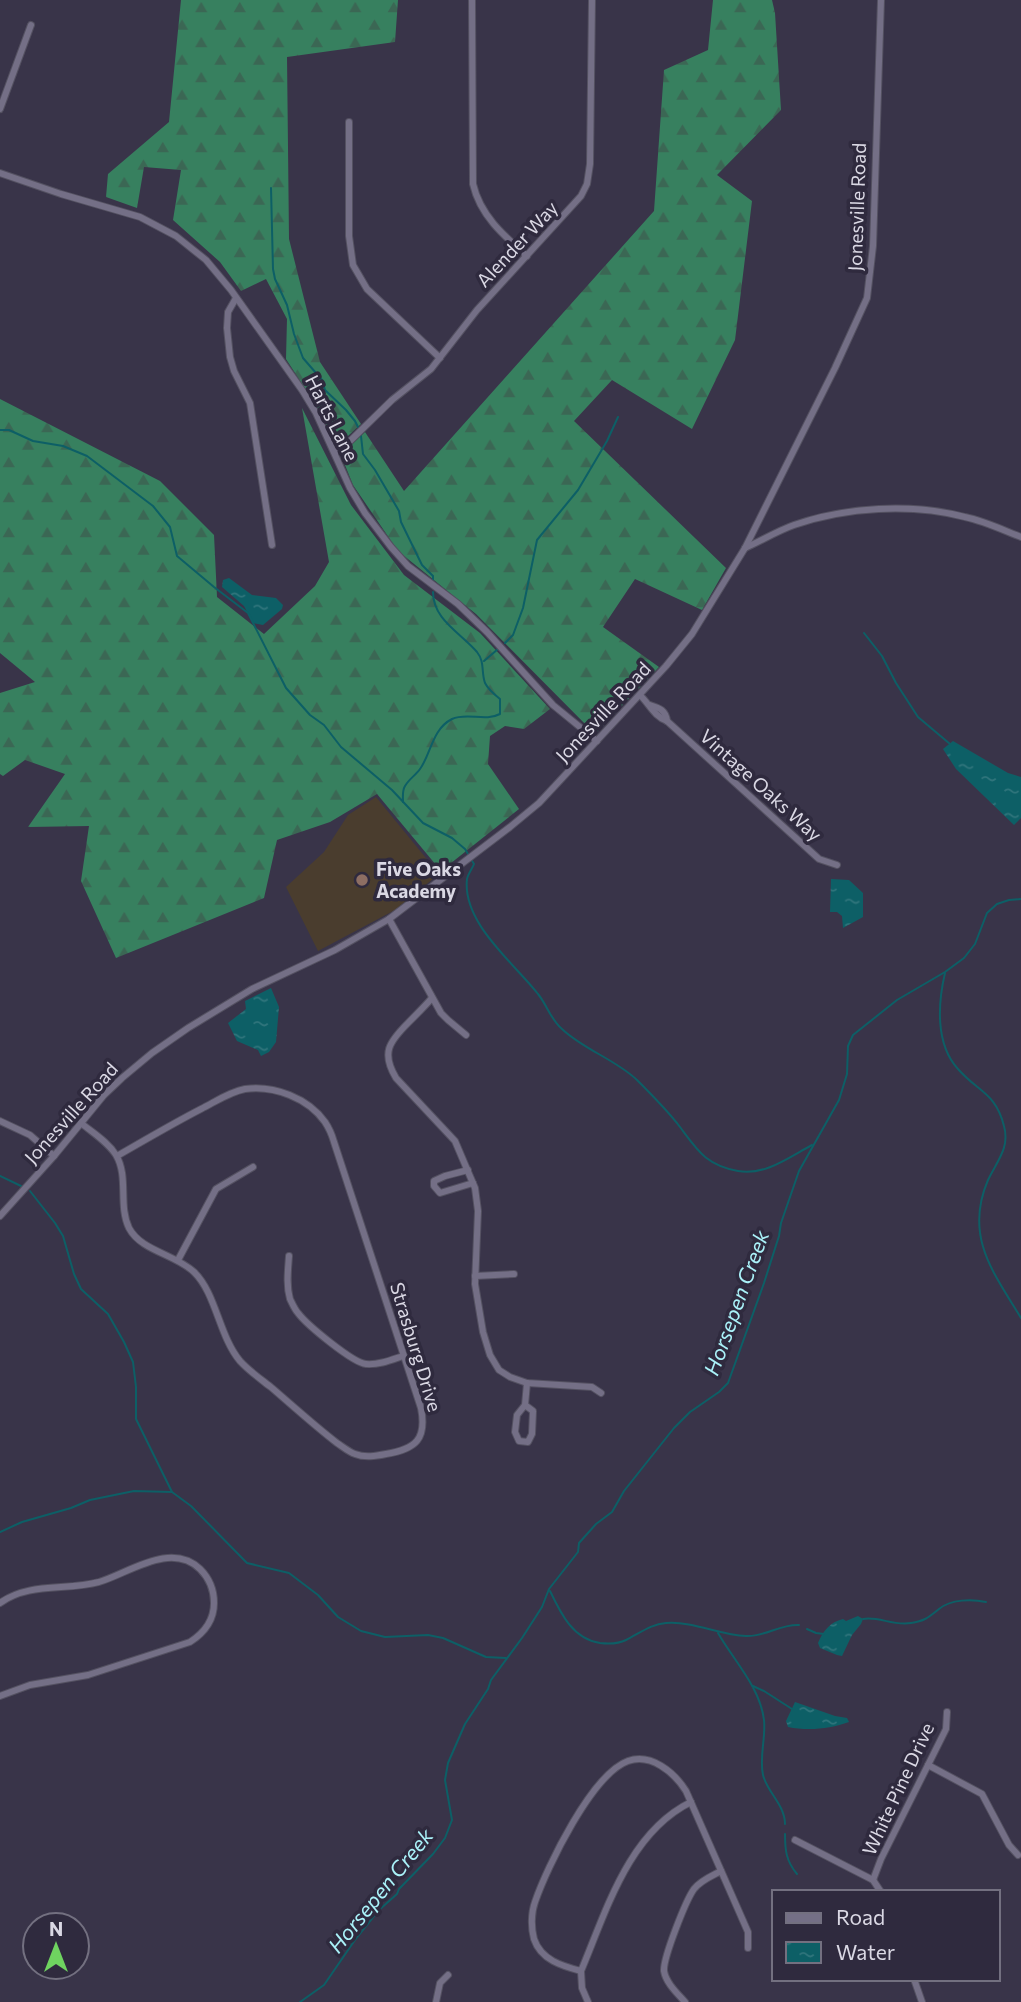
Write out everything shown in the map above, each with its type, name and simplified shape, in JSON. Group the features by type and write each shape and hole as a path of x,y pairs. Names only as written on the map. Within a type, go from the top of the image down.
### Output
{"street":[{"path":"472,0 472,184 485,215 527,256"},
{"name":"Alender Way","path":"335,452 346,445 392,400 422,377 477,310 578,201 589,178 590,164 592,0"},
{"name":"Jonesville Road","path":"0,1216 104,1095 177,1035 252,989 335,950 389,919 539,803 640,695 692,634 745,548 867,298 873,243 881,0"},
{"path":"0,109 31,25"},
{"path":"349,122 349,236 353,265 360,280 372,294 440,358"},
{"name":"Harts Lane","path":"0,173 61,194 124,211 155,224 197,252 236,298 302,390 316,413 358,502 401,559 458,604 501,646 553,705 597,741"},
{"path":"236,298 228,312 230,356 233,371 250,403 272,545"},
{"path":"745,548 796,524 839,514 884,509 952,514 977,520 1021,537"},
{"name":"Vintage Oaks Way","path":"640,695 658,717 667,721 819,859 836,865"},
{"path":"389,919 432,998 448,1020 466,1035"},
{"path":"432,998 392,1039 388,1048 390,1068 396,1078 455,1141 473,1182 478,1211 475,1276 483,1332 490,1355 499,1370 527,1384 592,1387 601,1393"},
{"name":"Strasburg Drive","path":"245,1089 276,1090 309,1106 326,1123 334,1142 421,1408 424,1423 419,1437 412,1446 403,1451 379,1456 352,1454 240,1361 227,1339 202,1282 178,1260 135,1237 123,1208 122,1176 117,1156 217,1100 245,1089"},
{"path":"0,1121 30,1135 54,1156"},
{"path":"81,1123 117,1156"},
{"path":"178,1260 216,1189 253,1167"},
{"path":"468,1170 434,1181 434,1186 440,1193 473,1182"},
{"path":"289,1256 290,1300 298,1313 322,1335 354,1360 364,1364 403,1356"},
{"path":"475,1276 514,1274"},
{"path":"525,1405 533,1411 532,1434 528,1441 519,1441 515,1432 517,1415 525,1405 527,1384"},
{"path":"0,1603 11,1595 37,1589 99,1582 162,1558 181,1559 196,1565 209,1580 215,1603 209,1623 201,1634 190,1642 88,1675 30,1685 0,1696"},
{"name":"White Pine Drive","path":"873,1880 946,1729 947,1712"},
{"path":"581,1971 554,1962 542,1953 534,1939 534,1904 574,1820 605,1778 618,1767 639,1759 660,1765 682,1785 748,1932 748,1948"},
{"path":"928,1765 982,1794 1009,1845 1018,1855"},
{"path":"588,2002 582,1988 581,1971 628,1865 664,1819 691,1802"},
{"path":"795,1840 873,1880 880,1890"},
{"path":"685,2002 666,1976 664,1969 668,1951 693,1889 721,1871"},
{"path":"436,2002 440,1983 448,1975"},
{"path":"915,1981 922,2002"}],"shaded area":[{"name":"Five Oaks Academy","path":"376,797 439,874 395,910 318,951 286,887 324,852 348,815"}],"green space":[{"path":"181,0 398,0 395,42 287,57 289,239 320,362 361,424 337,446 319,410 286,359 287,319 266,279 241,291 220,262 173,220 181,170 144,167 137,208 106,197 108,174 169,122"},
{"path":"713,0 772,0 775,13 781,110 717,175 752,201 735,340 692,429 612,380 574,421 726,568 702,610 635,579 603,627 659,667 595,734 476,614 398,551 353,485 341,455 365,432 404,491 654,211 664,70 708,50"},
{"path":"0,399 160,481 214,535 217,597 264,634 315,586 329,562 302,408 351,505 404,575 480,633 550,709 524,729 505,726 490,736 488,764 519,809 441,871 377,794 330,822 277,840 264,898 116,958 81,881 89,826 28,827 65,774 25,760 3,776 0,774 0,693 35,682 0,653"}],"water":[{"path":"229,578 252,595 276,598 283,605 282,609 263,625 253,623 244,606 222,587 223,580"},
{"path":"953,741 1008,773 1021,777 1021,818 1014,825 956,769 943,749"},
{"path":"831,879 849,880 863,893 863,917 843,928 842,916 837,912 830,912"},
{"path":"271,988 279,1007 276,1042 269,1052 261,1056 258,1050 237,1041 228,1023 246,1009 245,1001"},
{"path":"858,1616 863,1619 861,1624 852,1635 842,1656 820,1648 818,1643 831,1625 838,1620 846,1621"},
{"path":"795,1702 847,1718 849,1722 819,1729 788,1727 786,1721"}],"waterway":[{"path":"271,188 273,269 287,305 294,334 303,358 322,380 325,390 346,410 358,427"},
{"path":"505,643 513,635 523,608 537,540 578,490 618,417"},
{"path":"0,430 9,430 33,441 63,446 87,456 153,506 170,527 177,556 248,613 286,688 310,715 324,725 341,747 392,790 423,823 452,838 465,849 474,864 467,879 468,895 481,927 538,994 558,1025 580,1043 637,1080 704,1156 727,1168 758,1171 812,1145"},
{"path":"361,436 363,454 399,511 401,522 422,565 433,576 433,580"},
{"path":"403,802 405,786 424,763 436,735 445,723 464,716 488,717 500,714 500,699 485,683 479,656 443,618 434,602 433,592"},
{"path":"864,633 882,656 918,717 950,744"},
{"path":"484,661 498,649"},
{"name":"Horsepen Creek","path":"300,2002 324,1985 379,1910 397,1894 445,1838 452,1820 445,1780 448,1763 465,1724 491,1680 542,1607 549,1589 578,1552 579,1543 596,1524 612,1512 624,1491 674,1428 728,1383 764,1283 799,1171 839,1100 847,1074 848,1046 853,1035 897,1000 964,958 975,944 987,913 997,904 1021,899"},
{"path":"945,973 940,1010 945,1048 965,1077 996,1106 1004,1126 1004,1148 988,1180 981,1200 979,1219 985,1253 1021,1318"},
{"path":"0,1176 21,1186"},
{"path":"30,1191 63,1236 81,1289 108,1314 124,1342 133,1362 136,1419 172,1492"},
{"path":"0,1532 90,1500 134,1491 172,1492 191,1506 247,1563 289,1573 318,1595 338,1617 361,1631 385,1637 428,1635 443,1638 486,1657 506,1658"},
{"path":"550,1591 575,1631 600,1643 620,1642 650,1627 666,1623 687,1624 746,1636 799,1625"},
{"path":"863,1619 911,1623 926,1618 949,1603 968,1600 986,1602"},
{"path":"807,1629 824,1634"},
{"path":"718,1633 752,1685 762,1708 763,1775 782,1811 785,1824"},
{"path":"753,1686 792,1709"},
{"path":"785,1834 787,1855 797,1874"}],"place":[{"name":"Five Oaks Academy","path":"362,880"}]}
